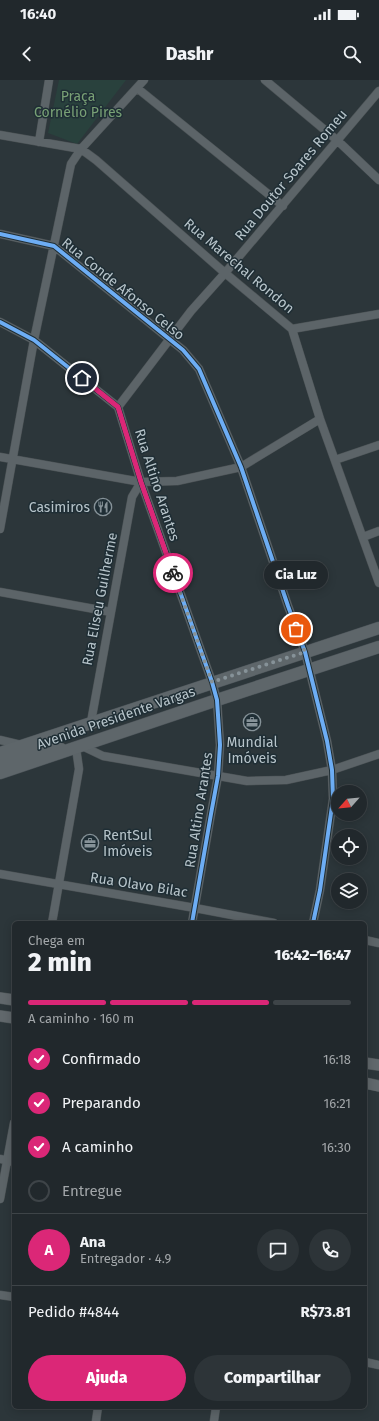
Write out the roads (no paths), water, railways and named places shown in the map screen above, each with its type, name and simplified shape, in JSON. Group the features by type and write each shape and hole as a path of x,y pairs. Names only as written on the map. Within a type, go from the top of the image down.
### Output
{"main road":[{"name":"Avenida Presidente Vargas","path":"0,753 379,628"},
{"name":"Avenida Presidente Vargas","path":"0,773 379,647"},
{"path":"0,763 41,750 79,747"},
{"path":"0,998 12,1000"},
{"path":"0,1016 12,1018"},
{"path":"367,1062 379,1065"},
{"path":"367,1083 379,1086"}],"street":[{"path":"39,142 49,80"},
{"path":"0,529 34,340 71,164 81,149 144,80"},
{"path":"265,80 338,141 379,180"},
{"path":"137,88 282,206"},
{"name":"Rua Doutor Soares Romeu","path":"118,407 191,311 338,141 379,91"},
{"name":"Rua Marechal Rondon","path":"0,136 81,149 96,160 225,273 292,329 320,419 379,583"},
{"name":"Rua Conde Afonso Celso","path":"0,234 54,246 183,350 199,370 241,467 305,652 327,741 332,770 333,799 320,890 313,921"},
{"path":"292,329 379,314"},
{"path":"0,322 34,340 118,407"},
{"name":"Rua Altino Arantes","path":"118,407 141,482 212,682 217,700 220,745 218,776 192,921"},
{"path":"0,457 141,482 177,481 241,467 320,419"},
{"path":"336,460 379,445"},
{"name":"Rua Eliseu Guilherme","path":"91,722 132,497 141,482"},
{"path":"132,497 148,499"},
{"path":"363,537 379,532"},
{"path":"0,592 111,612"},
{"path":"0,740 22,745"},
{"path":"52,921 78,769 79,747 103,756 247,781 286,780 332,770 379,754"},
{"name":"Rua Olavo Bilac","path":"0,874 263,921"},
{"path":"367,940 379,943"},
{"path":"0,1199 12,1134"},
{"path":"0,1295 12,1297"},
{"path":"367,1362 379,1365"},
{"path":"96,1421 98,1409"},
{"path":"214,1421 216,1409"}],"place":[{"name":"Casimiros","path":"103,507"},
{"name":"Cia Luz","path":"296,629"},
{"name":"Mundial Imóveis","path":"252,722"},
{"name":"RentSul Imóveis","path":"90,843"}],"park label":[{"name":"Praça Cornélio Pires","path":"78,104"}]}
